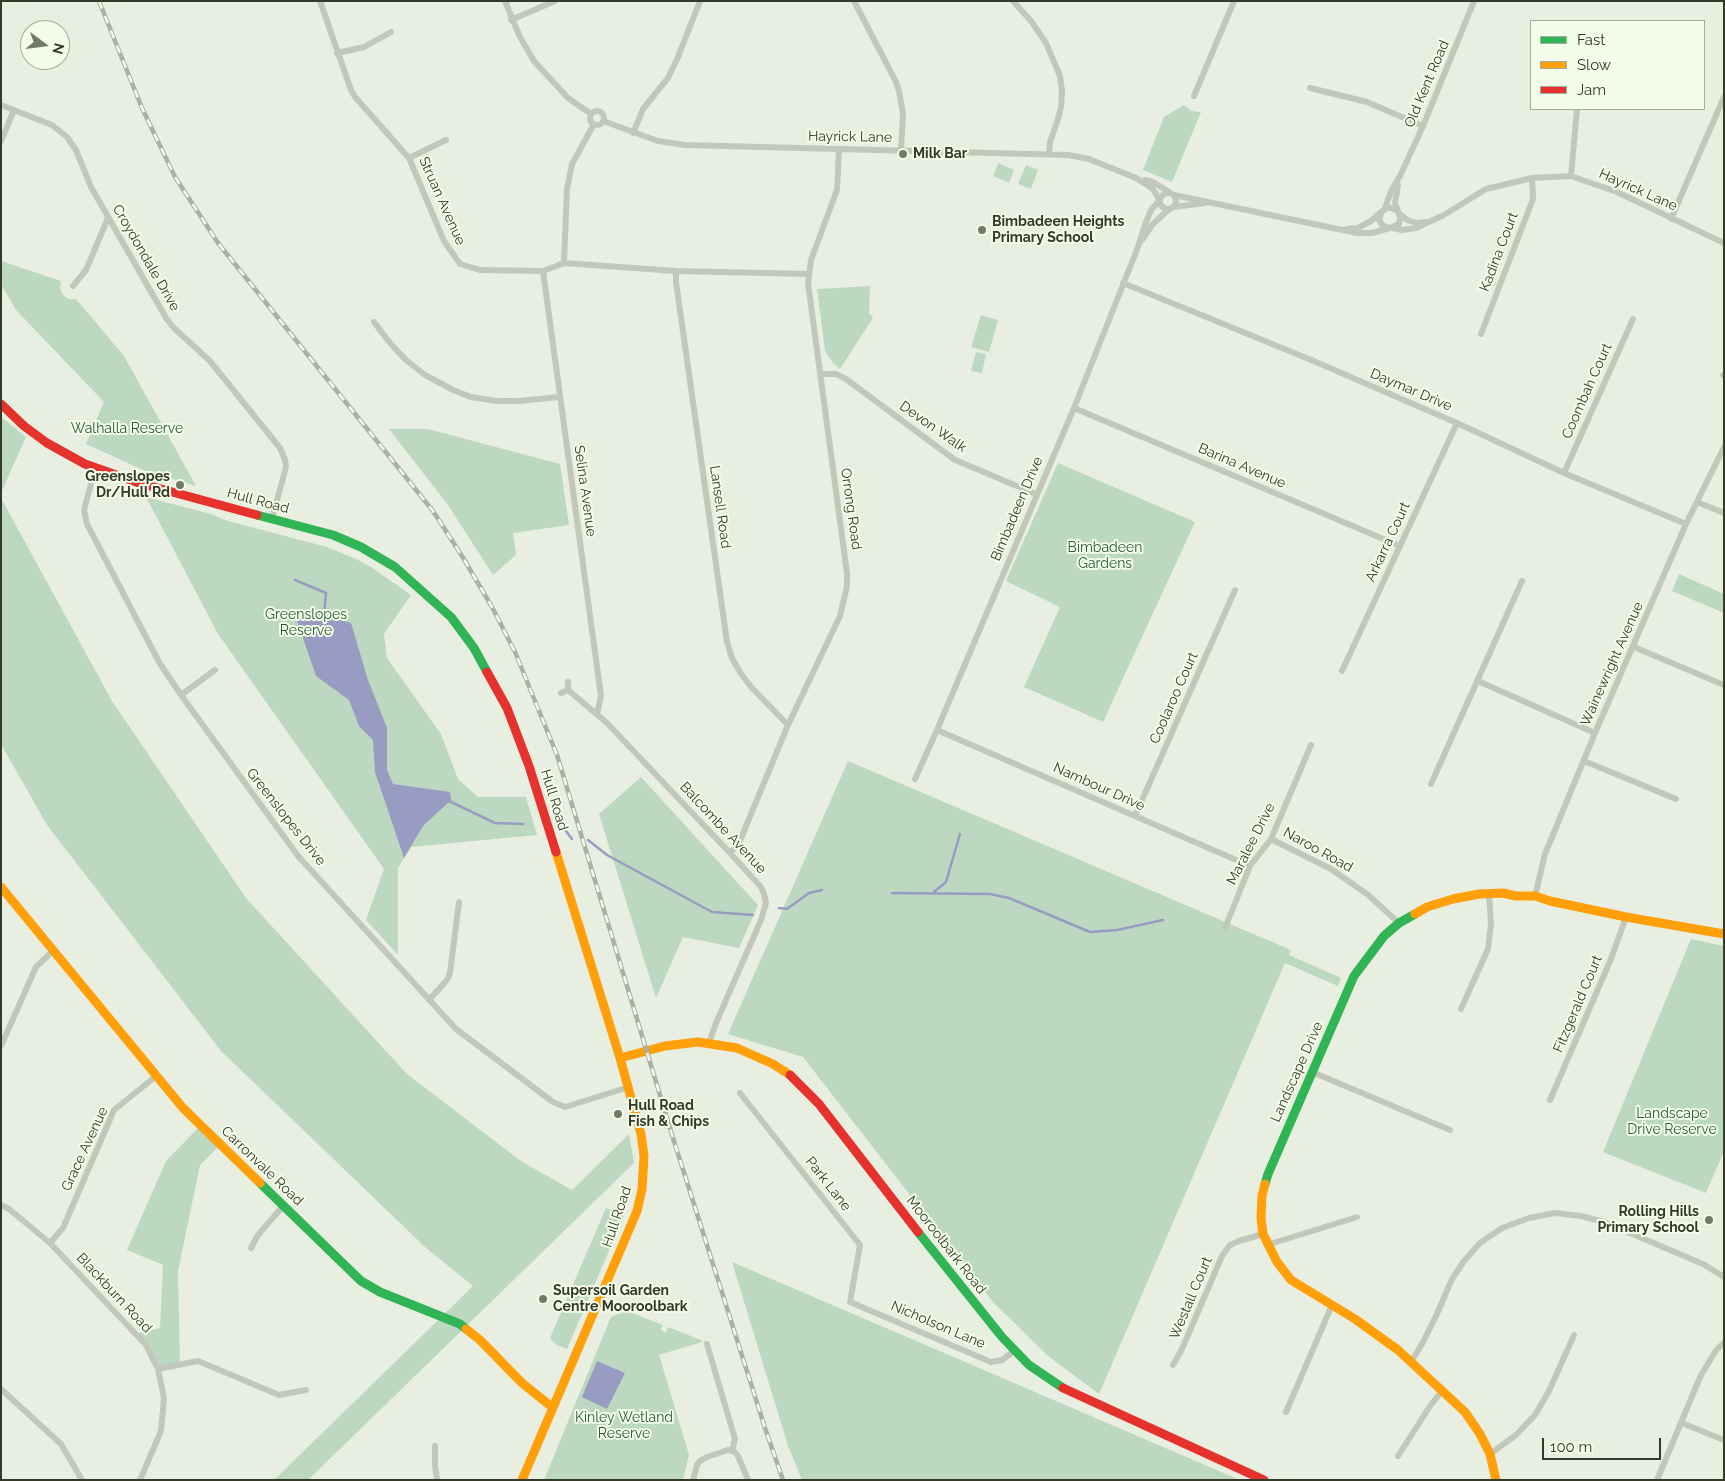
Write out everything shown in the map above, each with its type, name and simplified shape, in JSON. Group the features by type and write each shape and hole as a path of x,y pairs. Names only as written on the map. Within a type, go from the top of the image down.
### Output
{"main road":[{"name":"Hull Road","path":"1,404 24,426 47,443 72,458 95,468 132,481 333,536 361,547 395,567 451,617 474,648 507,708 529,766 629,1087 641,1134 644,1156 642,1188 637,1211 522,1480"},
{"name":"Carronvale Road","path":"1,887 182,1108 361,1281 380,1292 460,1324 480,1340 522,1382 552,1408"},
{"name":"Landscape Drive","path":"1496,1480 1490,1454 1480,1434 1465,1412 1411,1362 1374,1332 1291,1280 1277,1262 1263,1234 1261,1218 1262,1196 1268,1174 1354,976 1384,936 1399,923 1427,907 1453,899 1503,893 1526,897 1535,896 1626,917 1724,934"},
{"name":"Mooroolbark Road","path":"620,1058 676,1044 709,1043 737,1048 785,1071 805,1088 819,1104 974,1303 1014,1351 1046,1378 1068,1392 1264,1480"}],"street":[{"name":"Struan Avenue","path":"320,1 337,53 355,97 409,158 444,241 460,264 480,270 543,271 564,264 809,274"},
{"path":"505,1 526,48 545,74 568,98 592,114"},
{"path":"512,20 555,1"},
{"path":"633,133 643,109 668,78 700,1"},
{"path":"854,1 899,91 902,114 901,150"},
{"path":"1013,1 1031,21 1046,43 1060,76 1062,91 1061,107 1050,142 1049,154"},
{"path":"1194,96 1234,1"},
{"name":"Old Kent Road","path":"1383,210 1424,126 1474,1"},
{"path":"337,53 364,47 391,32"},
{"path":"1310,88 1367,102 1424,126"},
{"path":"1671,219 1724,97"},
{"name":"Croydondale Drive","path":"1,105 52,125 67,137 76,150 91,187 166,318 174,328 210,360 283,454 286,468 272,519"},
{"path":"1,141 14,110"},
{"path":"1571,176 1577,110"},
{"path":"596,111 600,112 604,116 603,121 594,124 590,119 592,114 596,111"},
{"name":"Hayrick Lane","path":"603,121 658,141 710,146 1068,155 1083,158 1136,178 1153,182 1172,194 1357,233 1372,233 1392,228 1402,230 1416,228 1444,215 1486,189 1532,178 1571,176 1617,192 1724,243"},
{"path":"564,264 567,189 572,164 594,124"},
{"path":"409,158 446,140"},
{"name":"Orrong Road","path":"730,853 739,843 788,726 840,616 847,586 845,554 809,291 811,260 837,190 839,149"},
{"name":"Old Kent Road","path":"1399,212 1395,203 1400,176"},
{"name":"Hayrick Lane","path":"1136,178 1153,189 1159,200"},
{"name":"Kadina Court","path":"1481,334 1533,199 1532,178"},
{"path":"1163,194 1172,194 1176,201 1171,208 1162,206 1159,200 1163,194"},
{"name":"Bimbadeen Drive","path":"915,779 1074,408 1138,247 1148,216 1159,200"},
{"name":"Hayrick Lane","path":"1171,208 1209,203"},
{"path":"1399,212 1399,224 1392,228 1383,226 1380,220 1383,210 1392,207 1399,212 1407,220 1417,223 1428,222"},
{"name":"Bimbadeen Drive","path":"1138,247 1152,225 1171,208"},
{"name":"Hayrick Lane","path":"1343,230 1358,228 1371,221 1383,210"},
{"path":"73,286 86,270 108,218"},
{"name":"Lansell Road","path":"676,270 676,282 727,642 732,658 740,672 751,687 788,726"},
{"name":"Selina Avenue","path":"543,271 601,696 597,714"},
{"name":"Daymar Drive","path":"1123,283 1309,359 1457,423 1564,473 1686,524"},
{"name":"Coombah Court","path":"1564,473 1633,319"},
{"path":"374,322 406,360 425,375 452,390 471,397 497,401 559,397"},
{"name":"Devon Walk","path":"820,374 836,374 846,379 955,460 1036,494"},
{"name":"Barina Avenue","path":"1074,408 1400,546"},
{"name":"Arkarra Court","path":"1342,672 1457,423"},
{"name":"Wainewright Avenue","path":"1535,896 1545,854 1595,733 1686,524 1724,447"},
{"name":"Greenslopes Drive","path":"95,468 84,510 87,524 159,662 298,856 456,1029 559,1105 565,1107 629,1087"},
{"path":"1697,502 1724,513"},
{"path":"1431,784 1522,580"},
{"name":"Coolaroo Court","path":"1135,816 1235,590"},
{"path":"1634,647 1724,686"},
{"path":"181,695 215,670"},
{"path":"1478,681 1595,733"},
{"path":"561,693 568,690 568,682"},
{"name":"Balcombe Avenue","path":"568,690 607,723 761,887 766,903 761,920 709,1043"},
{"name":"Nambour Drive","path":"937,730 1250,866"},
{"name":"Maralee Drive","path":"1226,928 1250,866 1271,839 1311,745"},
{"path":"1584,761 1676,799"},
{"name":"Naroo Road","path":"1271,839 1331,869 1367,894 1399,923"},
{"path":"1461,1009 1488,949 1491,923 1489,894"},
{"path":"429,1000 447,980 450,973 459,902"},
{"name":"Fitzgerald Court","path":"1550,1100 1611,960 1626,917"},
{"path":"1,1046 36,967 54,950"},
{"path":"1312,1072 1450,1130"},
{"name":"Grace Avenue","path":"50,1243 63,1228 114,1110 156,1076"},
{"name":"Park Lane","path":"740,1092 860,1245 850,1302"},
{"name":"Blackburn Road","path":"1,1205 10,1209 50,1243 146,1345 158,1369 164,1398 162,1431 143,1479"},
{"path":"251,1248 258,1236 284,1205"},
{"path":"1411,1362 1434,1322 1452,1279 1464,1261 1480,1243 1502,1228 1529,1218 1555,1214 1581,1216 1604,1222 1703,1264 1724,1277"},
{"path":"1267,1245 1357,1217"},
{"name":"Westall Court","path":"1173,1365 1182,1349 1222,1256 1230,1245 1263,1234"},
{"name":"Nicholson Lane","path":"850,1302 992,1362 1002,1360 1014,1351"},
{"path":"1286,1412 1332,1305"},
{"path":"1490,1454 1516,1435 1535,1416 1549,1391 1574,1335"},
{"path":"1657,1480 1701,1375 1717,1349 1724,1343"},
{"path":"707,1344 735,1439 732,1451"},
{"path":"158,1369 198,1361 279,1395 306,1390"},
{"path":"1,1388 61,1444 82,1480"},
{"path":"1398,1456 1430,1406 1442,1391"},
{"path":"1682,1423 1724,1440"},
{"path":"435,1446 437,1480"},
{"path":"693,1480 700,1461 728,1450 738,1456 748,1480"}],"green space":[{"path":"1184,105 1191,111 1201,112 1172,182 1143,170 1164,117"},
{"path":"998,163 1014,170 1009,183 993,176"},
{"path":"1026,165 1038,170 1031,189 1018,184"},
{"name":"Walhalla Reserve","path":"1,261 61,281 60,288 63,295 69,299 76,299 124,356 196,486 143,470 86,444 104,402 16,310 1,284"},
{"path":"870,286 869,313 873,318 840,369 833,363 825,351 817,289"},
{"path":"981,315 998,320 989,352 971,347"},
{"path":"976,352 986,354 982,373 971,371"},
{"path":"1,417 26,437 1,493"},
{"path":"389,429 428,429 560,464 569,525 513,533 516,555 493,575 448,505"},
{"name":"Bimbadeen Gardens","path":"1058,463 1195,522 1103,722 1024,687 1060,607 1006,581"},
{"name":"Greenslopes Reserve","path":"146,497 327,547 371,567 411,595 384,634 387,658 441,734 458,779 478,797 526,797 537,835 411,847 398,868 398,955 366,920 384,869 218,634"},
{"path":"1,498 112,701 246,898 407,1074 521,1161 572,1190 629,1134 634,1163 308,1480 274,1480 473,1286 425,1247 221,1051 47,825 1,744"},
{"path":"1679,574 1724,594 1724,613 1672,591"},
{"path":"848,761 1291,950 1289,955 1341,978 1338,986 1285,963 1099,1394 1048,1356 992,1301 803,1057 728,1034"},
{"path":"641,777 758,905 739,948 683,937 656,998 599,814"},
{"name":"Landscape Drive Reserve","path":"1691,939 1724,946 1724,1151 1706,1193 1603,1152"},
{"path":"198,1128 218,1147 200,1165 178,1271 180,1363 159,1368 148,1343 138,1333 160,1328 163,1265 127,1250 166,1161"},
{"path":"606,1208 624,1216 567,1349 555,1344 550,1338"},
{"path":"732,1262 1240,1480 802,1480 788,1446"},
{"name":"Kinley Wetland Reserve","path":"627,1311 663,1325 661,1330 666,1333 668,1327 702,1342 659,1355 689,1455 683,1480 544,1480 611,1317"}],"water":[{"path":"306,609 351,623 368,680 387,728 387,770 393,784 450,792 451,800 423,826 404,858 375,772 373,740 359,726 349,700 316,676 297,621"},
{"path":"597,1361 625,1373 607,1409 582,1397"}],"waterway":[{"path":"295,580 326,593 324,614"},
{"path":"449,801 495,823 523,824"},
{"path":"557,824 572,839"},
{"path":"934,892 946,882 960,834"},
{"path":"588,840 607,855 712,912 753,915"},
{"path":"779,908 787,909 809,893 822,890"},
{"path":"892,893 990,894 1009,898 1090,932 1117,930 1163,920"}],"railway":[{"path":"99,1 142,108 175,177 218,243 433,511 492,607 515,652 557,755 673,1138 783,1480"}],"traffic: fast":[{"path":"257,515 333,535 361,547 395,567 451,617 474,648 487,672"},
{"path":"1265,1184 1354,976 1384,936 1399,923 1415,914"},
{"path":"260,1183 361,1281 380,1292 460,1324 466,1329"},
{"path":"918,1232 1002,1337 1029,1365 1063,1388"}],"traffic: slow":[{"path":"556,852 620,1058 665,1046 698,1042 737,1048 773,1064 790,1075"},
{"path":"1,887 183,1108 260,1183"},
{"path":"1415,914 1427,907 1453,899 1479,894 1503,893 1516,896 1535,896 1626,917 1724,934"},
{"path":"522,1480 637,1211 642,1189 644,1156 641,1134 620,1058"},
{"path":"1265,1184 1262,1196 1261,1218 1263,1234 1277,1262 1291,1280 1355,1319 1398,1350 1465,1412 1480,1434 1490,1454 1496,1480"},
{"path":"466,1329 480,1340 522,1383 552,1407"}],"traffic: jam":[{"path":"1,404 24,426 47,443 85,464 139,483 257,515"},
{"path":"487,672 507,708 529,766 556,852"},
{"path":"790,1075 819,1104 918,1232"},
{"path":"1063,1388 1264,1480"}],"place":[{"name":"Milk Bar","path":"903,154"},
{"name":"Bimbadeen Heights Primary School","path":"982,230"},
{"name":"Greenslopes Dr/Hull Rd","path":"180,485"},
{"name":"Hull Road Fish & Chips","path":"618,1114"},
{"name":"Rolling Hills Primary School","path":"1709,1220"},
{"name":"Supersoil Garden Centre Mooroolbark","path":"543,1299"}]}
